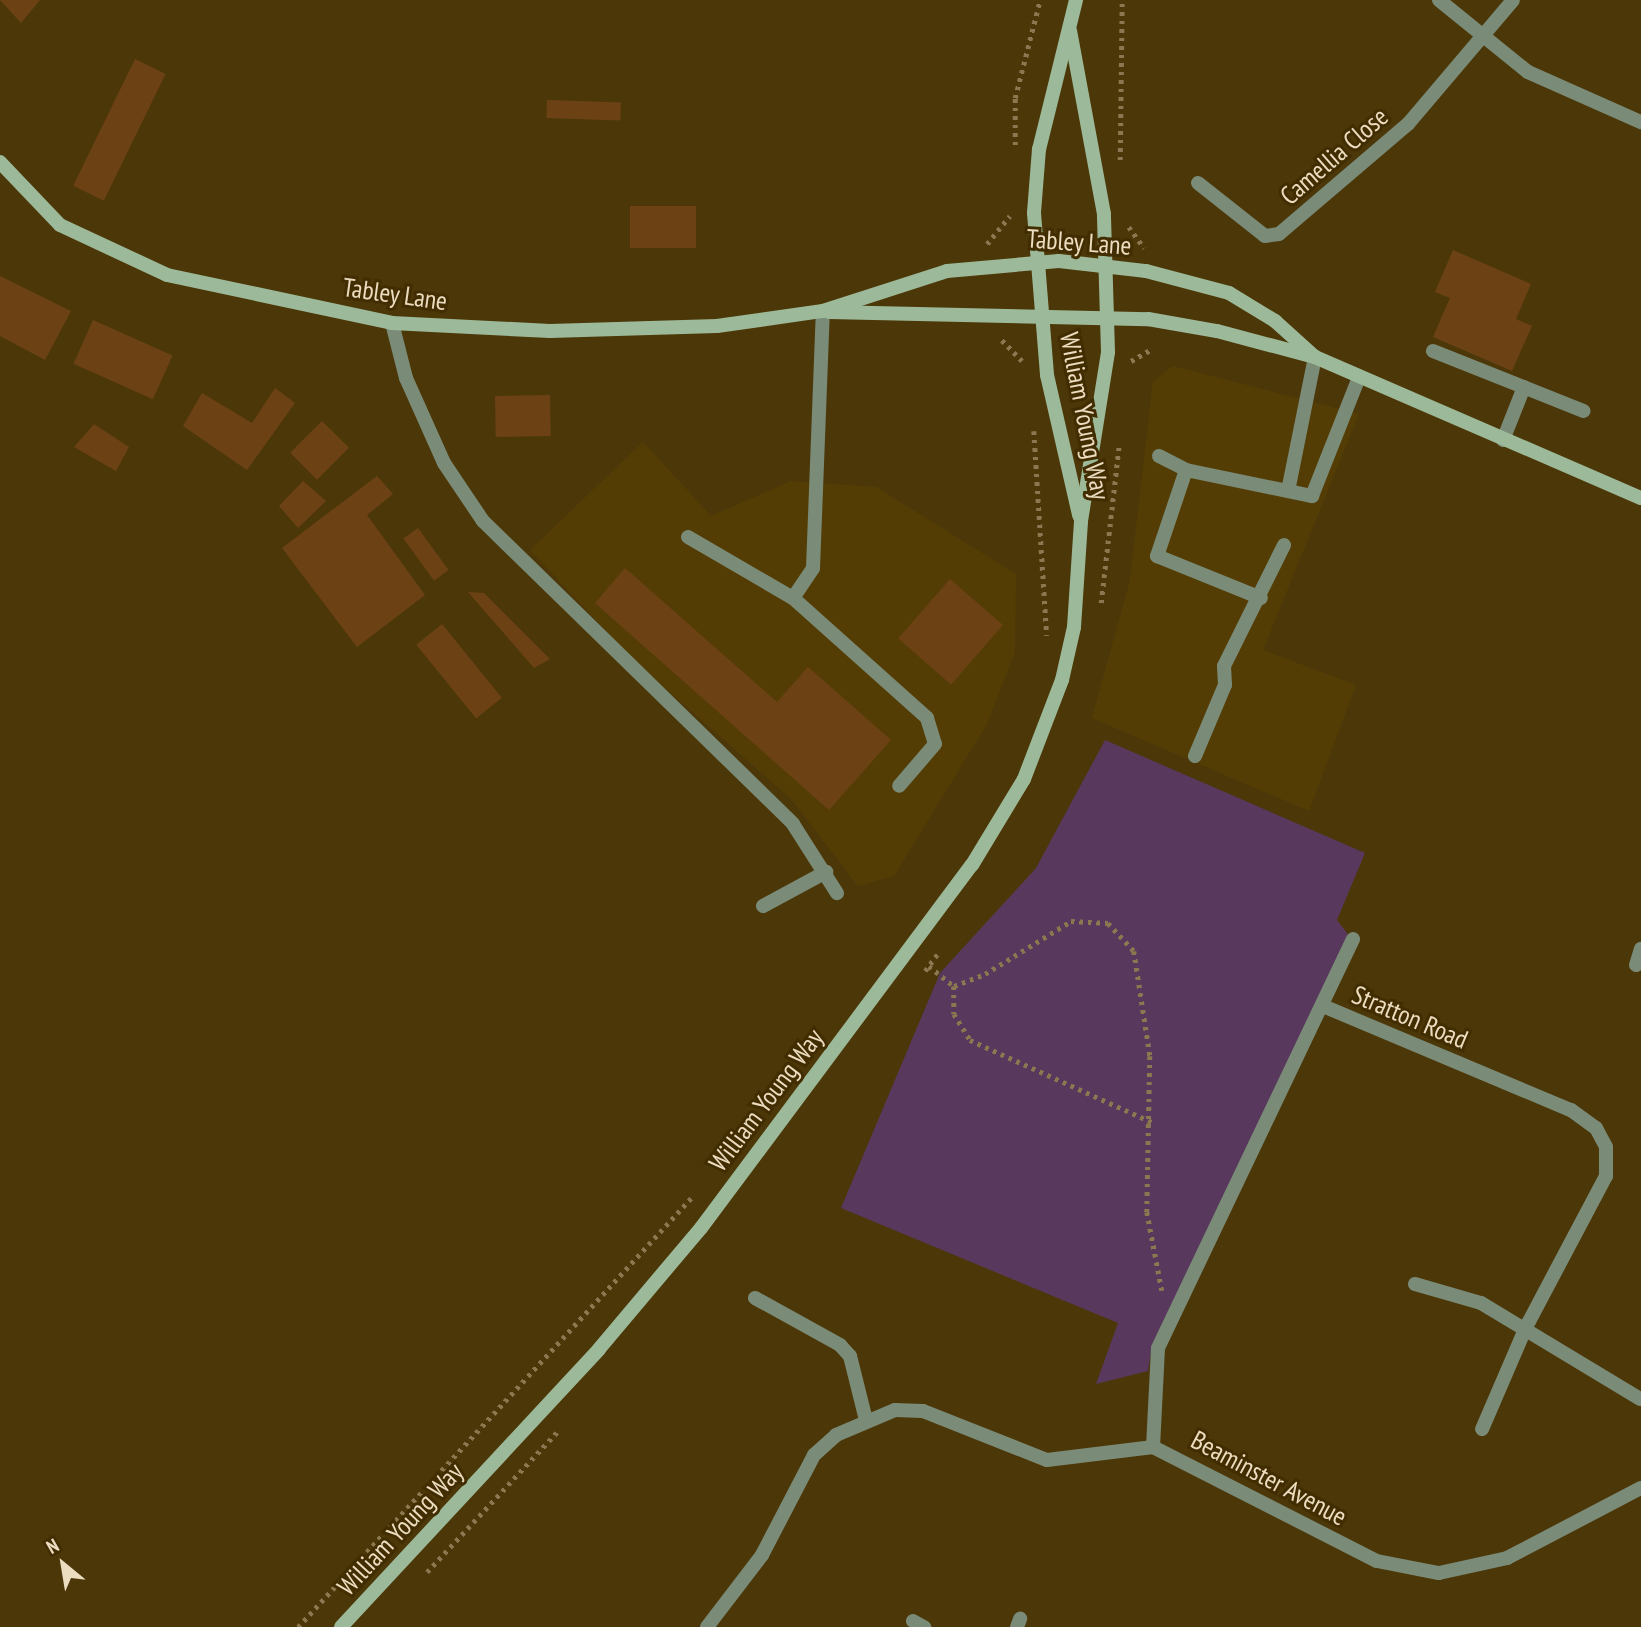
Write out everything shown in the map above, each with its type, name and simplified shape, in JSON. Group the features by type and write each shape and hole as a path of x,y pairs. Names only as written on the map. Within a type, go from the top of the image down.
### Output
{"main road":[{"name":"William Young Way","path":"1076,0 1035,174 1038,262 1047,375 1081,521"},
{"name":"William Young Way","path":"341,1627 590,1359 701,1228 972,865 1024,779 1062,680 1077,602 1081,521 1110,321 1108,265 1070,31"},
{"name":"Tabley Lane","path":"0,162 60,225 167,275 392,323 597,330 717,326 823,312 1110,321 1148,319 1217,331 1315,357 1641,498"},
{"name":"Tabley Lane","path":"823,312 947,271 1038,262 1108,265 1229,293 1275,321 1315,357"}],"street":[{"path":"1439,0 1528,72 1641,122"},
{"name":"Camellia Close","path":"1198,183 1265,236 1279,234 1408,124 1513,0"},
{"path":"793,598 813,568 823,312"},
{"path":"392,323 406,378 444,463 483,521 793,824 837,892"},
{"path":"1433,351 1584,411"},
{"path":"1288,491 1315,357"},
{"path":"1159,456 1186,470 1312,496 1359,377"},
{"path":"1503,440 1524,387"},
{"path":"1186,470 1157,556 1261,598"},
{"path":"688,537 793,598 927,718 935,744 899,786"},
{"path":"1195,755 1225,685 1224,666 1261,598 1284,545"},
{"path":"763,906 826,872"},
{"path":"1323,1006 1353,939"},
{"path":"1636,965 1641,949"},
{"name":"Stratton Road","path":"1153,1447 1154,1364 1323,1006 1504,1080 1597,1128 1606,1147 1606,1176 1526,1327 1482,1429"},
{"path":"1415,1284 1481,1303 1526,1327 1612,1387 1640,1399"},
{"path":"755,1298 841,1345 850,1356 866,1420"},
{"name":"Beaminster Avenue","path":"707,1627 762,1555 814,1455 866,1420 923,1411 1047,1461 1153,1447 1377,1561 1439,1573 1507,1558 1641,1488"}],"path":[{"path":"1015,159 1015,98 1040,0"},
{"path":"1120,166 1122,0"},
{"path":"981,246 1006,224 1013,202"},
{"path":"1125,215 1135,238 1150,250"},
{"path":"989,337 1010,345 1026,372"},
{"path":"1033,424 1044,545 1044,651"},
{"path":"954,986 985,974 1071,921 1108,923 1134,951 1142,984 1152,1122 1147,1212 1158,1290 1182,1300"},
{"path":"929,966 954,986"},
{"path":"954,986 954,1014 970,1040 1152,1122"},
{"path":"298,1627 696,1193"}],"shaded area":[{"path":"1173,366 1359,414 1263,650 1356,685 1309,811 1092,718 1130,580 1153,381"},
{"path":"643,442 711,516 791,481 876,487 1016,574 1015,652 987,724 894,876 858,886 791,799 630,657 530,550"},
{"path":"1105,740 1365,853 1337,920 1350,937 1152,1345 1148,1371 1096,1384 1118,1323 841,1208 940,973 1036,868"}],"building":[{"path":"0,0 40,0 21,23"},
{"path":"135,59 166,74 104,201 73,186"},
{"path":"547,100 621,103 620,121 546,118"},
{"path":"630,206 696,206 696,248 630,248"},
{"path":"1453,250 1531,284 1516,319 1532,326 1512,371 1433,337 1450,298 1435,292"},
{"path":"0,276 71,311 45,360 0,336"},
{"path":"93,320 172,355 153,399 73,364"},
{"path":"275,388 295,403 247,470 183,426 202,393 252,423"},
{"path":"550,395 551,436 496,437 495,396"},
{"path":"322,421 349,448 317,480 290,453"},
{"path":"94,424 129,447 116,471 74,447"},
{"path":"377,476 393,494 367,515 425,595 357,647 282,548"},
{"path":"303,481 326,501 298,528 279,506"},
{"path":"418,528 449,570 434,581 403,539"},
{"path":"625,568 777,702 808,667 891,740 829,810 595,603"},
{"path":"950,579 1003,625 951,685 898,639"},
{"path":"468,592 484,593 550,659 534,668"},
{"path":"442,624 502,698 476,719 416,645"}]}
